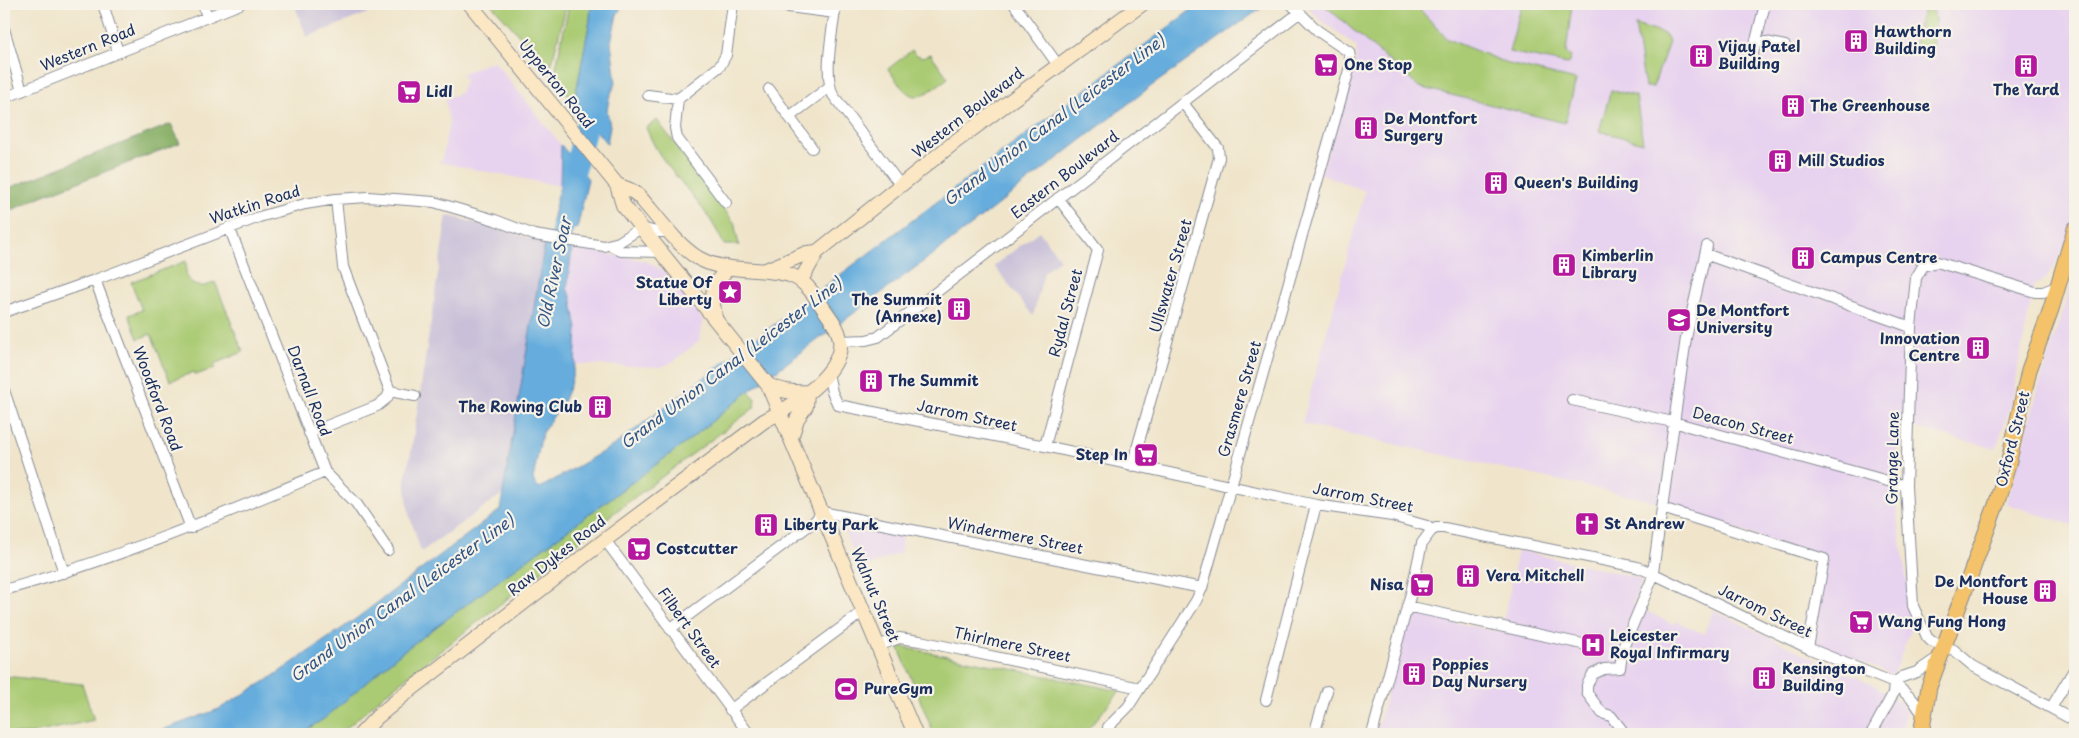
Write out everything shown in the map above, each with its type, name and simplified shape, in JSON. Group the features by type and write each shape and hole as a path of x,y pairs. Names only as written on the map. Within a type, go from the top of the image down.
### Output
{"main road":[{"name":"Oxford Street","path":"1921,734 1930,687 1941,652 1996,505 2008,465 2029,370 2075,230"}],"street":[{"path":"103,4 118,52"},
{"path":"203,4 207,17"},
{"name":"Western Road","path":"4,98 240,4"},
{"name":"Upperton Road","path":"470,4 617,185 635,193 669,232 698,258 728,268 792,275 805,285"},
{"path":"648,95 678,99 720,66 726,55 733,4"},
{"path":"766,4 836,8 828,68 829,87 901,186"},
{"path":"1014,4 1058,64"},
{"name":"Western Boulevard","path":"805,285 817,252 956,141 1058,64 1142,4"},
{"path":"1291,4 1300,13"},
{"path":"1752,57 1765,4"},
{"name":"Grasmere Street","path":"1108,727 1128,707 1196,601 1202,588 1351,63 1351,57 1348,52 1318,31 1300,13"},
{"name":"Eastern Boulevard","path":"840,341 866,340 878,337 1300,13"},
{"path":"4,29 22,91"},
{"path":"1756,40 1784,46"},
{"path":"790,117 829,87"},
{"path":"769,89 812,148"},
{"path":"678,99 675,128 677,138 726,202"},
{"name":"Ullswater Street","path":"1132,466 1219,158 1218,148 1183,103"},
{"name":"Upperton Road","path":"617,185 623,205 737,344 766,383 780,413"},
{"name":"Watkin Road","path":"4,312 95,280 230,227 280,210 336,199 368,197 434,202 495,220 534,235 612,246 621,251 662,252"},
{"name":"Rydal Street","path":"1045,446 1098,250 1058,198"},
{"path":"309,432 377,406 387,398 390,391 343,267 336,199"},
{"name":"Darnall Road","path":"230,227 325,472 356,503 388,550"},
{"path":"612,246 641,228 657,232 669,232"},
{"path":"1625,734 1611,716 1602,713 1587,693 1587,685 1593,674 1604,669 1620,668 1623,648 1652,579 1686,338 1706,250 1911,327"},
{"name":"Western Boulevard","path":"765,271 807,253 817,252"},
{"path":"1917,258 1929,263 1946,264 2036,292 2043,292 2056,287"},
{"name":"Grange Lane","path":"1929,263 1923,266 1916,278 1911,327 1906,486 1913,606 1927,637 1941,652 1954,650 1973,666 2075,721"},
{"path":"715,317 712,298 715,284 728,268"},
{"name":"Woodford Road","path":"95,280 191,528"},
{"path":"780,413 828,373 836,360 840,341 837,327 805,285"},
{"name":"Jarrom Street","path":"828,373 832,392 838,405 1045,446 1316,505 1392,516 1427,526 1431,531 1436,528 1444,528 1637,567 1808,648 1894,683 1913,700 1924,716"},
{"path":"766,383 781,391 793,393 807,392"},
{"path":"4,390 64,573"},
{"path":"390,391 415,396"},
{"path":"791,438 797,419 806,406 807,392"},
{"name":"Deacon Street","path":"1572,400 1674,422 1906,486"},
{"name":"Walnut Street","path":"780,413 915,734"},
{"name":"Raw Dykes Road","path":"361,734 377,716 407,692 605,540 764,421 780,413"},
{"path":"4,590 64,573 191,528 325,472"},
{"path":"1266,700 1316,505"},
{"path":"1662,508 1824,559 1808,648"},
{"path":"670,629 815,521 822,512"},
{"name":"Windermere Street","path":"822,512 1202,588"},
{"path":"1372,734 1422,543 1431,531"},
{"name":"Filbert Street","path":"605,540 749,734"},
{"path":"1407,606 1586,644"},
{"path":"730,710 864,611"},
{"name":"Thirlmere Street","path":"878,646 899,638 912,640 1140,688"},
{"path":"1871,734 1893,694 1894,683 1902,677 1917,672 1941,652"},
{"path":"2051,708 2075,668"},
{"path":"1314,734 1327,691"}],"shaded area":[{"path":"294,4 391,4 307,37"},
{"name":"De Montfort University","path":"1306,4 2075,5 2075,229 2047,278 2034,285 2011,404 1996,449 1900,424 1894,490 1913,625 1893,675 1816,643 1824,559 1653,501 1302,424 1365,191 1321,174 1356,60 1357,47 1317,17"},
{"path":"494,61 561,145 560,186 438,162 442,160 449,122 445,99 460,93 465,81 462,73"},
{"path":"447,215 545,242 502,494 421,552 409,514 405,480 411,452"},
{"path":"1039,231 1060,259 1044,272 1033,316 994,266"},
{"path":"572,248 642,260 654,265 667,274 699,314 703,322 699,341 674,361 661,367 575,364 577,329 567,289"},
{"path":"2075,272 2075,526 2007,504 2040,383"},
{"path":"851,528 902,537 900,554 861,569 846,535 846,532"},
{"name":"Leicester Royal Infirmary","path":"1518,550 1636,577 1642,580 1633,604 1674,625 1676,621 1704,634 1713,610 1806,655 1872,684 1901,703 1906,712 1902,734 1376,734 1409,613 1501,632"}],"green space":[{"path":"491,4 565,4 566,7 549,74 529,46"},
{"path":"569,4 591,4 590,20 574,103 554,77"},
{"path":"1323,4 1415,4 1447,39 1509,64 1576,80 1565,123 1419,87"},
{"path":"1522,4 1572,4 1566,53 1571,57 1568,64 1509,52"},
{"path":"1924,8 1934,12 1936,30 1932,52 1913,47"},
{"path":"1635,25 1665,34 1669,42 1653,87 1645,87"},
{"path":"912,50 915,54 922,57 931,54 948,78 928,92 915,96 903,89 888,69"},
{"path":"1611,90 1636,96 1643,143 1599,131"},
{"path":"657,120 736,225 739,245 724,245 710,220 660,155 646,128"},
{"path":"171,124 180,143 37,198 4,214 4,190"},
{"path":"186,261 186,273 190,282 197,286 206,286 215,282 243,352 214,364 215,368 196,375 194,372 170,381 151,334 138,339 129,315 142,310 131,282"},
{"path":"749,391 755,399 754,408 607,518 557,560 384,695 340,734 300,734 325,718 398,655 688,441"},
{"path":"898,646 1120,691 1089,728 1081,734 934,734"},
{"path":"4,676 82,684 94,720 30,734 4,734"}],"water":[{"path":"591,4 623,4 617,15 611,42 616,83 609,98 607,111 610,126 607,144 574,103 590,20"},
{"name":"Grand Union Canal (Leicester Line)","path":"1199,4 1267,4 1150,87 939,250 749,391 688,441 398,655 325,718 300,734 151,734 219,709 269,679 357,618 500,510 545,242 572,248 567,289 571,296 577,329 575,364 570,385 563,402 542,433 533,479 540,488 616,444"},
{"path":"561,145 588,179 577,229 551,225 560,186"}],"waterway":[{"name":"Old River Soar","path":"555,265 576,164 588,120 592,91"}],"place":[{"name":"Hawthorn Building","path":"1856,41"},
{"name":"Vijay Patel Building","path":"1701,56"},
{"name":"One Stop","path":"1326,65"},
{"name":"The Yard","path":"2026,66"},
{"name":"Lidl","path":"409,92"},
{"name":"The Greenhouse","path":"1793,106"},
{"name":"De Montfort Surgery","path":"1366,128"},
{"name":"Mill Studios","path":"1780,161"},
{"name":"Queen's Building","path":"1496,183"},
{"name":"Campus Centre","path":"1803,258"},
{"name":"Kimberlin Library","path":"1564,265"},
{"name":"Statue Of Liberty","path":"730,292"},
{"name":"The Summit (Annexe)","path":"959,309"},
{"name":"De Montfort University","path":"1679,320"},
{"name":"Innovation Centre","path":"1978,348"},
{"name":"The Summit","path":"871,381"},
{"name":"The Rowing Club","path":"600,407"},
{"name":"Step In","path":"1146,455"},
{"name":"St Andrew","path":"1587,524"},
{"name":"Liberty Park","path":"766,525"},
{"name":"Costcutter","path":"639,549"},
{"name":"Vera Mitchell","path":"1468,576"},
{"name":"Nisa","path":"1422,585"},
{"name":"De Montfort House","path":"2045,591"},
{"name":"Wang Fung Hong","path":"1861,622"},
{"name":"Leicester Royal Infirmary","path":"1593,645"},
{"name":"Poppies Day Nursery","path":"1414,674"},
{"name":"Kensington Building","path":"1764,678"},
{"name":"PureGym","path":"846,689"}]}
